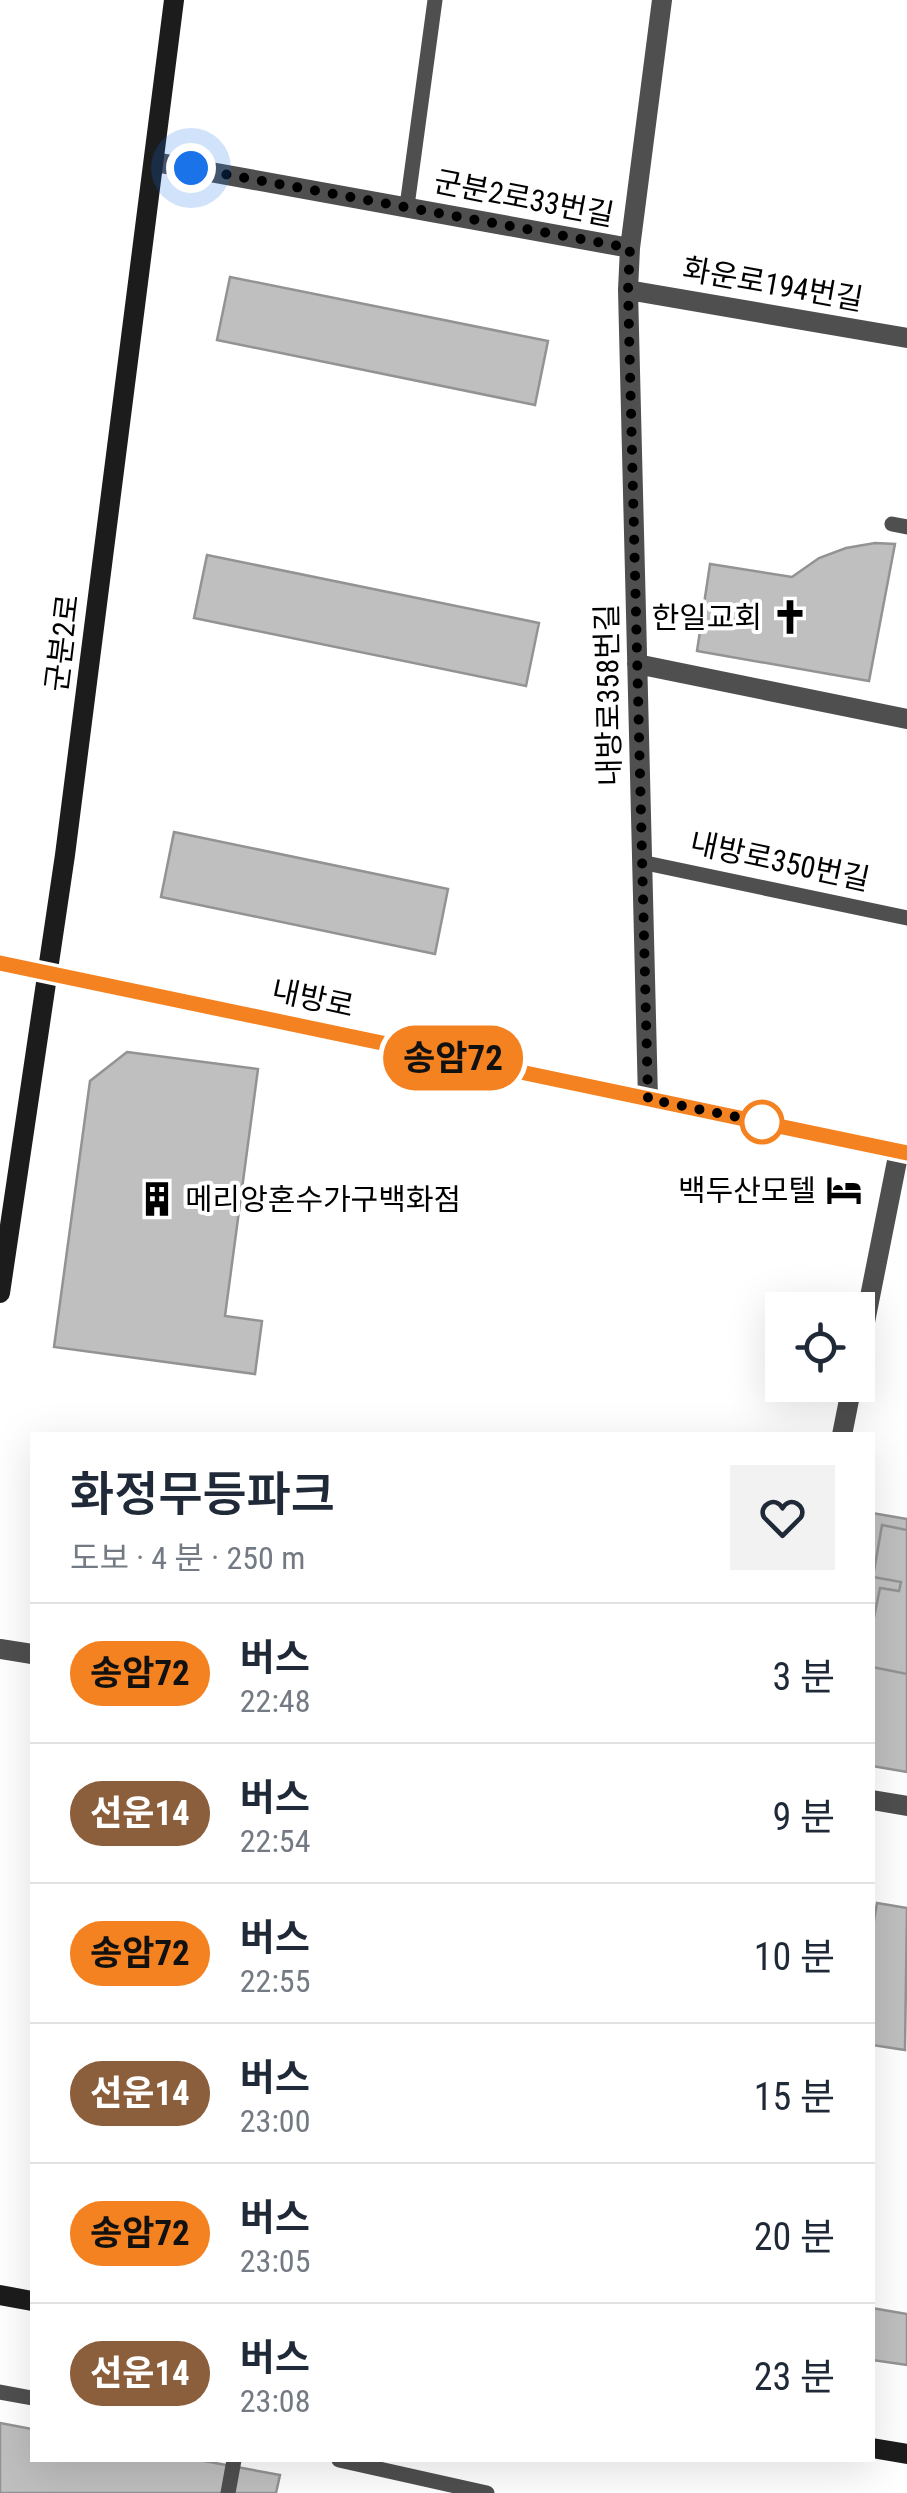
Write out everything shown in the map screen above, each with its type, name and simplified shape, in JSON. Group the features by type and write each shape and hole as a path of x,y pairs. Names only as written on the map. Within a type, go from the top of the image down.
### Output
{"street":[{"name":"군분2로","path":"0,1293 49,974 174,0"},
{"name":"내방로358번길","path":"648,1099 628,290 662,0"},
{"name":"군분2로33번길","path":"155,162 630,248"},
{"name":"화운로194번길","path":"628,290 907,338"},
{"path":"638,664 907,719"},
{"name":"내방로","path":"0,964 903,1152"},
{"path":"872,1292 903,1152"},
{"path":"843,1432 849,1402"},
{"path":"0,1649 30,1654"},
{"path":"875,1801 907,1806"},
{"path":"0,2296 30,2301"},
{"path":"875,2449 907,2454"}],"lane":[{"name":"군분2로33번길","path":"407,206 435,0"},
{"name":"내방로350번길","path":"641,862 907,918"},
{"path":"0,2392 30,2398"},
{"path":"228,2493 234,2462"},
{"path":"348,2462 487,2493"}],"building":[{"path":"230,277 548,341 535,405 217,340"},
{"path":"875,543 895,544 869,681 697,651 710,564 792,577 819,558"},
{"path":"207,555 539,623 526,686 194,618"},
{"path":"174,832 448,889 435,954 161,897"},
{"name":"메리앙혼수가구백화점","path":"127,1052 258,1069 225,1316 262,1321 255,1374 54,1347 90,1081"},
{"path":"875,1514 907,1519 907,1772 875,1767"},
{"path":"882,1525 907,1530 907,1674 875,1668 875,1612 880,1588 899,1591 901,1582 875,1577"},
{"path":"877,1903 907,1908 905,2050 875,2045"},
{"path":"875,2309 907,2314 907,2365 875,2360"},
{"path":"0,2423 30,2429 30,2462 210,2462 280,2475 276,2493 0,2493"}],"bus line":[{"name":"송암72","path":"0,963 907,1153"}],"place":[{"name":"한일교회","path":"790,617"},
{"name":"백두산모텔","path":"844,1190"},
{"name":"메리앙혼수가구백화점","path":"157,1199"}],"route":[{"path":"191,168 630,248 648,1099 762,1122"}]}
